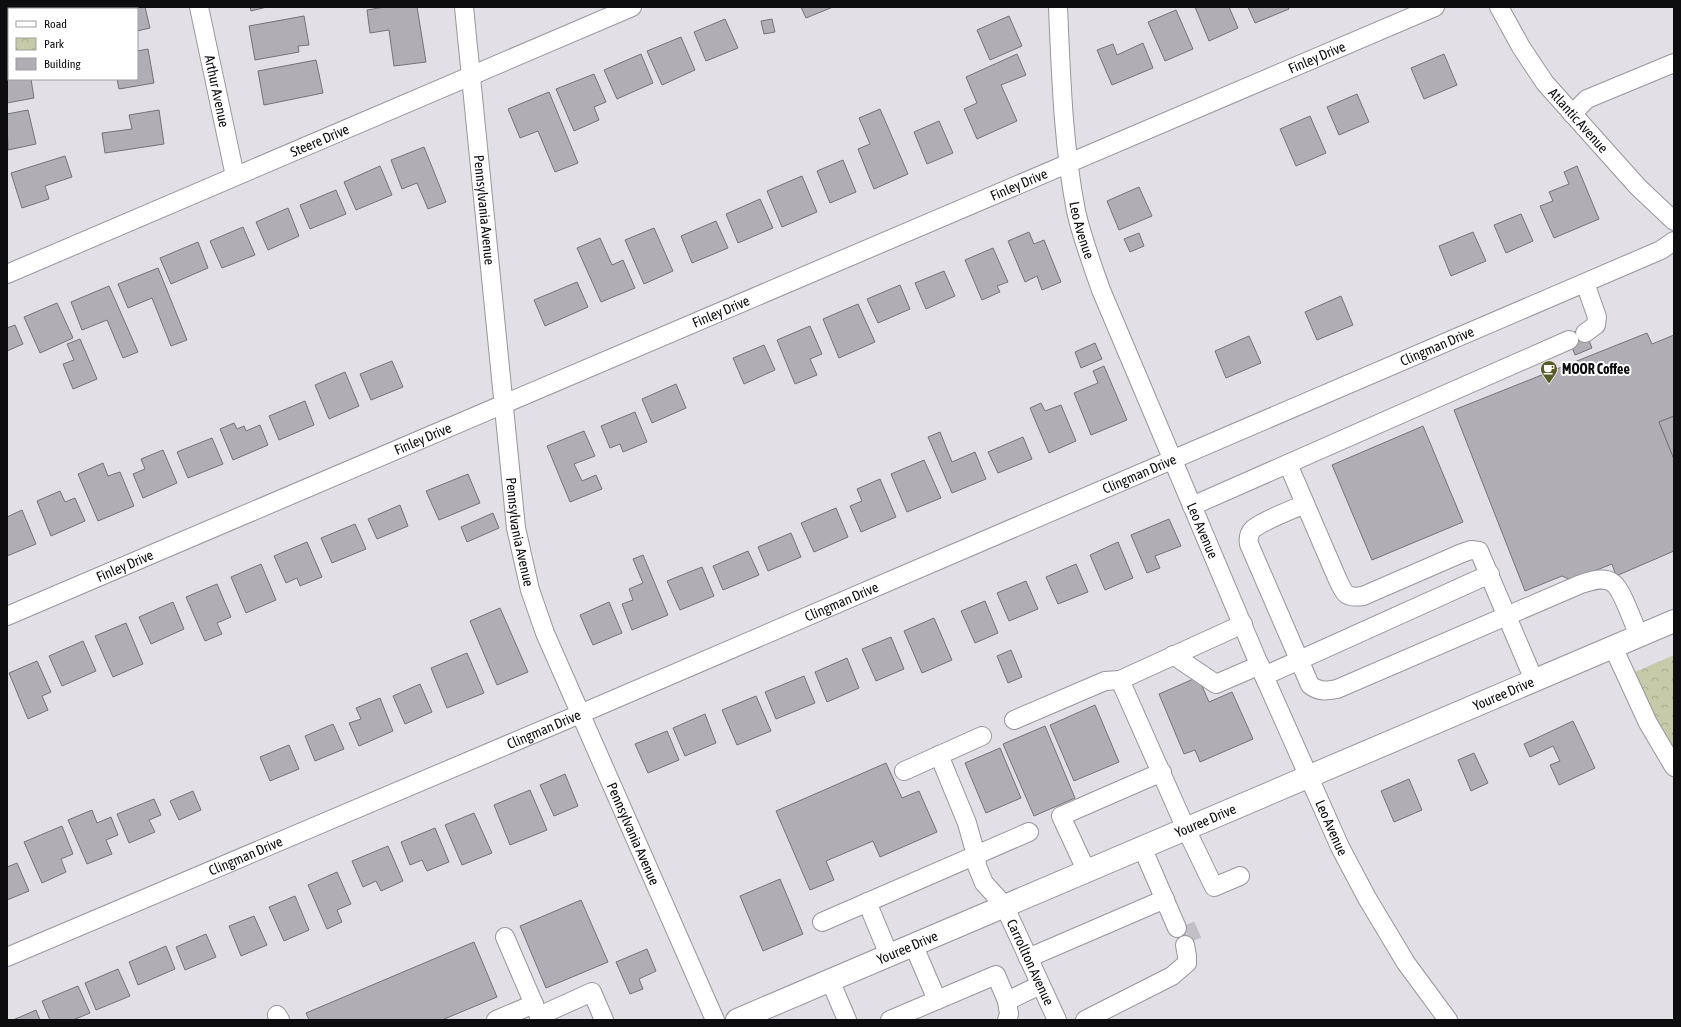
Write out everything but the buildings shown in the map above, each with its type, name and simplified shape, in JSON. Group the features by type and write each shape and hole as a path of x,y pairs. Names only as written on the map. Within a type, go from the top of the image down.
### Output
{"main road":[{"name":"Youree Drive","path":"737,1020 1086,870 1186,829 1674,621"}],"street":[{"name":"Arthur Avenue","path":"199,7 235,176"},
{"name":"Pennsylvania Avenue","path":"464,7 503,405 516,528 521,554 530,590 545,634 715,1020"},
{"name":"Steere Drive","path":"7,274 632,7"},
{"name":"Leo Avenue","path":"1058,7 1062,109 1068,163 1083,238 1101,290 1262,671 1340,847 1367,898 1406,963 1448,1020"},
{"name":"Finley Drive","path":"7,616 1434,7"},
{"name":"Atlantic Avenue","path":"1499,7 1529,59 1545,83 1638,186 1674,221"},
{"path":"1572,114 1587,99 1674,63"},
{"name":"Clingman Drive","path":"7,958 1585,283 1661,250 1674,241"},
{"path":"1585,283 1597,317 1596,325 1585,333"},
{"path":"1192,506 1569,340"},
{"path":"1288,464 1337,578 1345,594 1352,598 1363,596 1471,550 1480,551 1534,680"},
{"path":"1305,504 1260,525 1252,530 1248,537 1249,544 1310,685 1316,690 1331,690 1596,579 1603,579 1613,583 1619,590 1639,636"},
{"path":"1173,655 1216,684 1299,660 1490,574"},
{"path":"1014,720 1105,681 1120,680 1242,624"},
{"path":"1613,647 1648,723 1674,767"},
{"path":"1120,680 1186,829 1214,887 1240,876"},
{"path":"904,771 982,736"},
{"name":"Carrollton Avenue","path":"939,755 967,824 976,855 976,866 984,883 1004,905 1040,986 1057,1020"},
{"path":"1086,870 1061,816 1162,772"},
{"path":"822,922 1029,832"},
{"path":"1085,1020 1172,976 1187,963 1181,930 1142,847"},
{"path":"867,902 889,954"},
{"path":"1028,958 1181,930"},
{"path":"505,937 538,1013"},
{"path":"913,944 937,1000"},
{"path":"890,1020 996,975 1007,1001 1009,1014 1007,1020"},
{"path":"830,980 847,1020"},
{"path":"1007,1001 1040,986"},
{"path":"496,1020 538,1013 592,992 604,1020"}],"green space":[{"path":"1674,655 1674,767 1626,676"}],"tunnel":[{"path":"1186,925 1193,941"}],"place":[{"name":"MOOR Coffee","path":"1549,384"}]}
